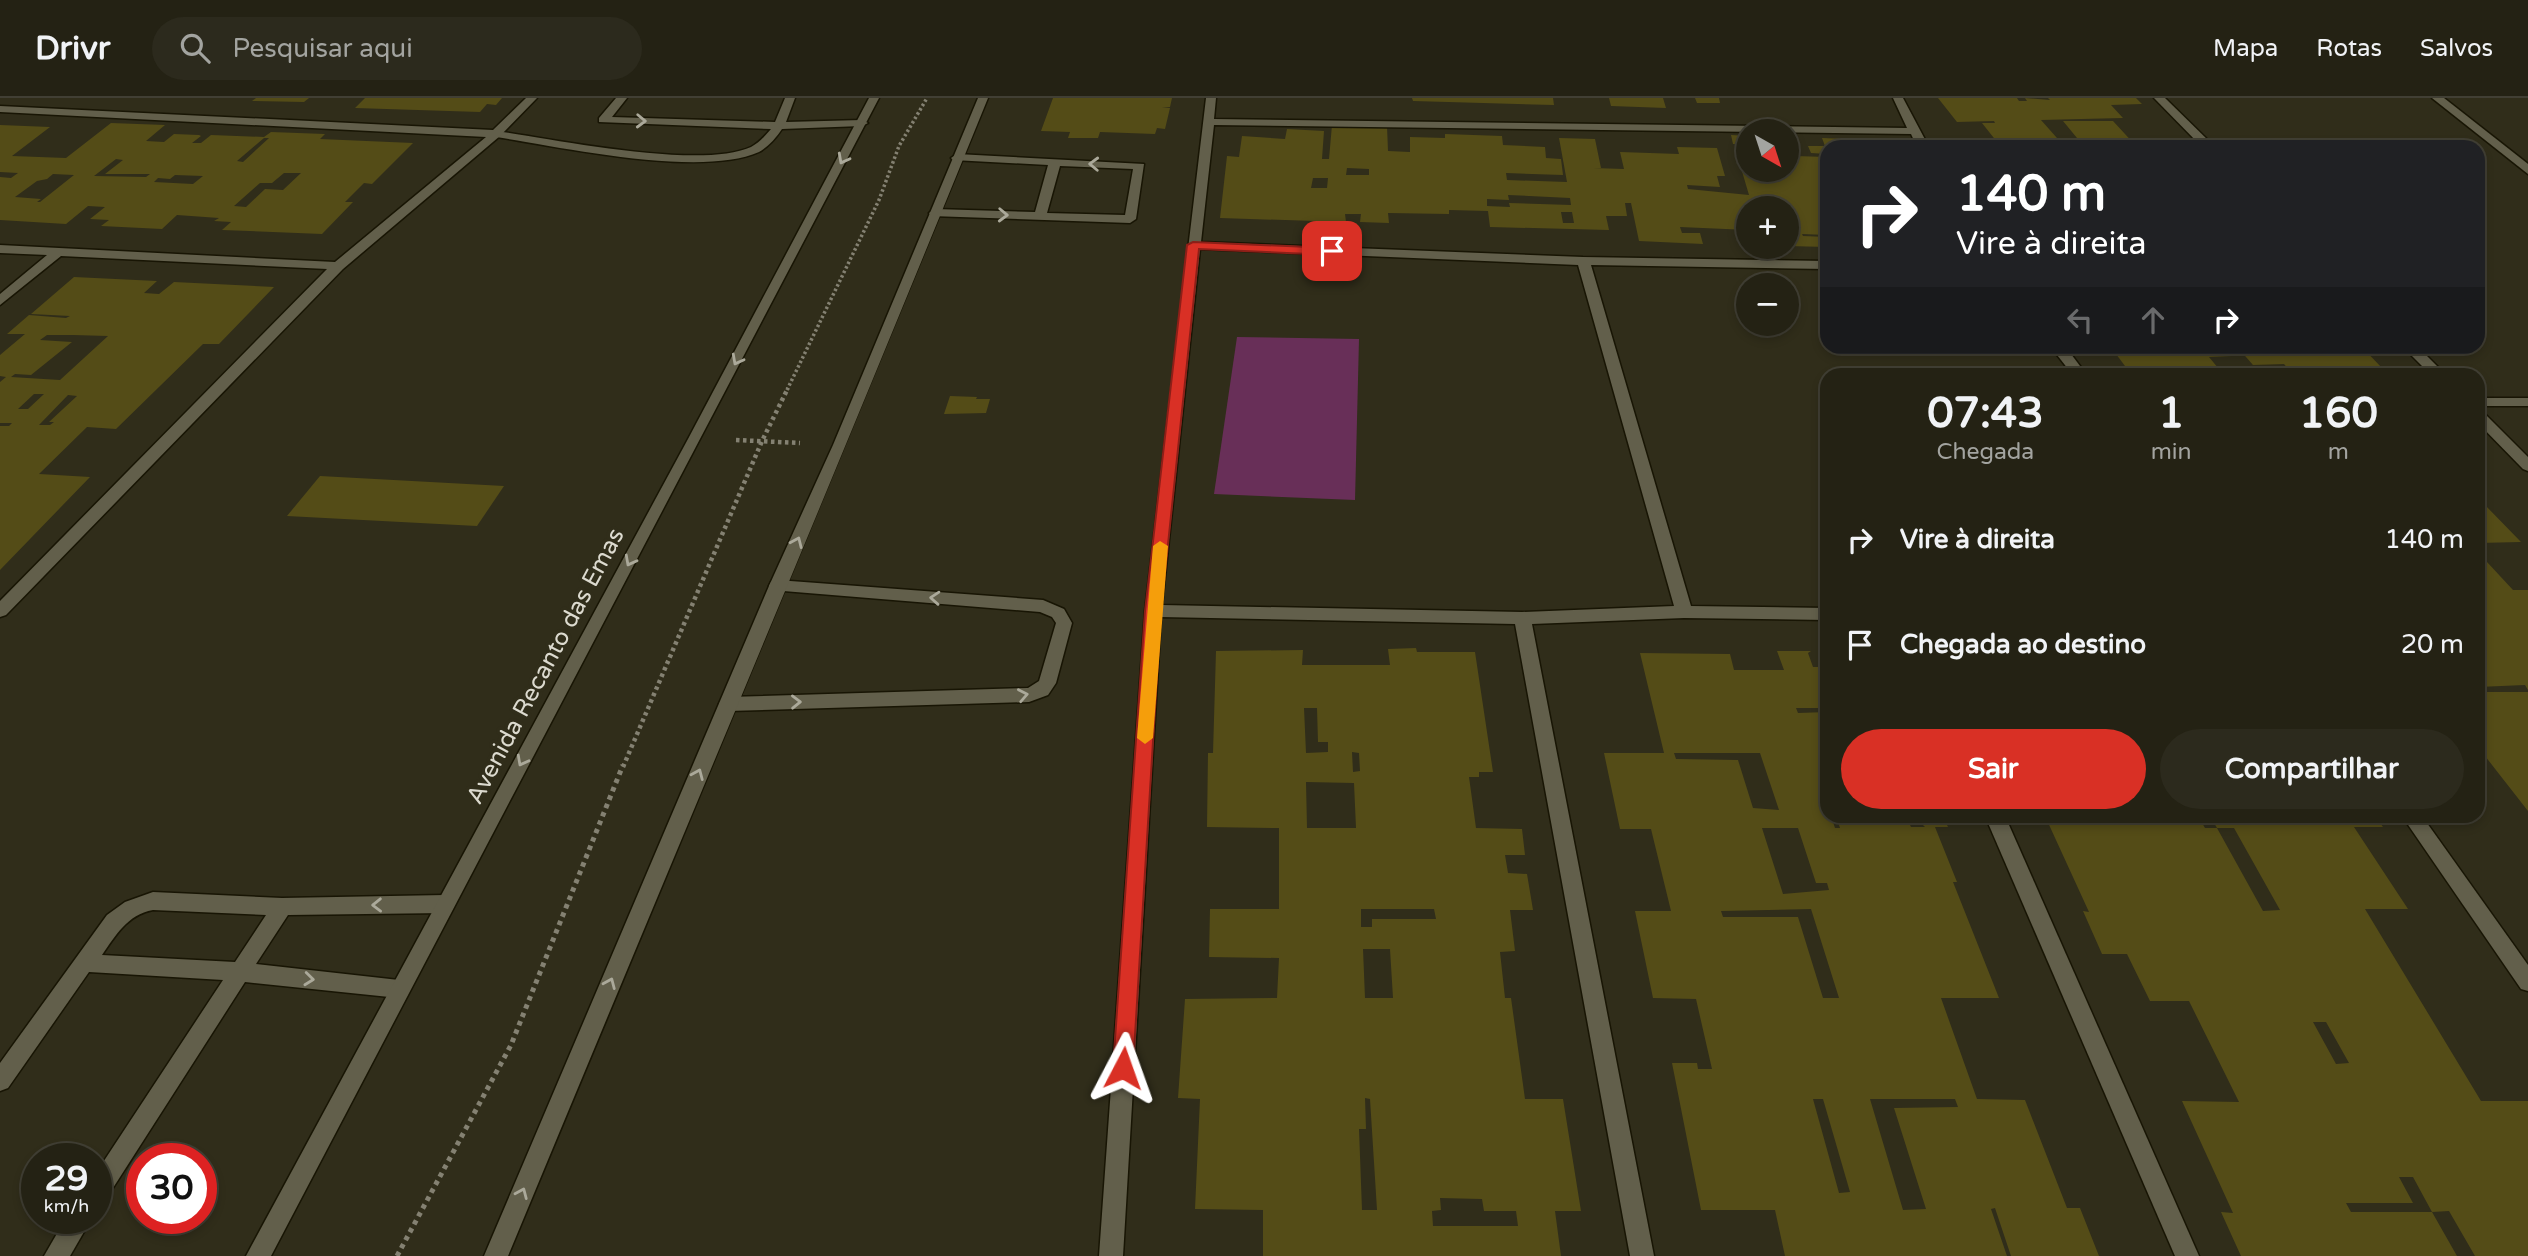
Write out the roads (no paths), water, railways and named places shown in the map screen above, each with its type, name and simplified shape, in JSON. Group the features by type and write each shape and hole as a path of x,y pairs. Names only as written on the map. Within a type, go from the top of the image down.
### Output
{"street":[{"path":"0,611 338,266 496,134 532,98"},
{"path":"622,98 603,120 781,125 862,123"},
{"path":"0,109 496,134 687,159 722,157 754,149 781,125 790,98"},
{"name":"Avenida Recanto das Emas","path":"258,1256 695,439 874,98"},
{"path":"496,1256 983,98"},
{"path":"1111,1256 1153,611 1211,98"},
{"path":"1898,98 1919,140"},
{"path":"2160,98 2202,140"},
{"path":"2437,98 2528,170"},
{"path":"1207,122 1913,131"},
{"path":"935,213 1130,219 1140,166 957,158"},
{"path":"1040,216 1055,162"},
{"path":"1193,245 1583,261 1820,265"},
{"path":"0,249 338,266"},
{"path":"0,300 58,252"},
{"path":"1583,261 1684,612"},
{"path":"2063,354 2074,368"},
{"path":"2417,354 2432,368"},
{"path":"2485,402 2528,402"},
{"path":"2485,422 2528,466"},
{"path":"727,704 1029,695 1042,690 1047,683 1064,623 1058,613 1043,606 777,586"},
{"path":"1153,611 1522,618 1684,612 1820,614"},
{"path":"1522,618 1642,1256"},
{"path":"1998,823 2187,1256"},
{"path":"2417,823 2528,982"},
{"path":"0,1081 114,921 126,910 140,904 153,901 282,907 445,904"},
{"path":"112,1170 282,907"},
{"path":"85,963 241,972 399,989"},
{"path":"56,1256 70,1234"}]}
